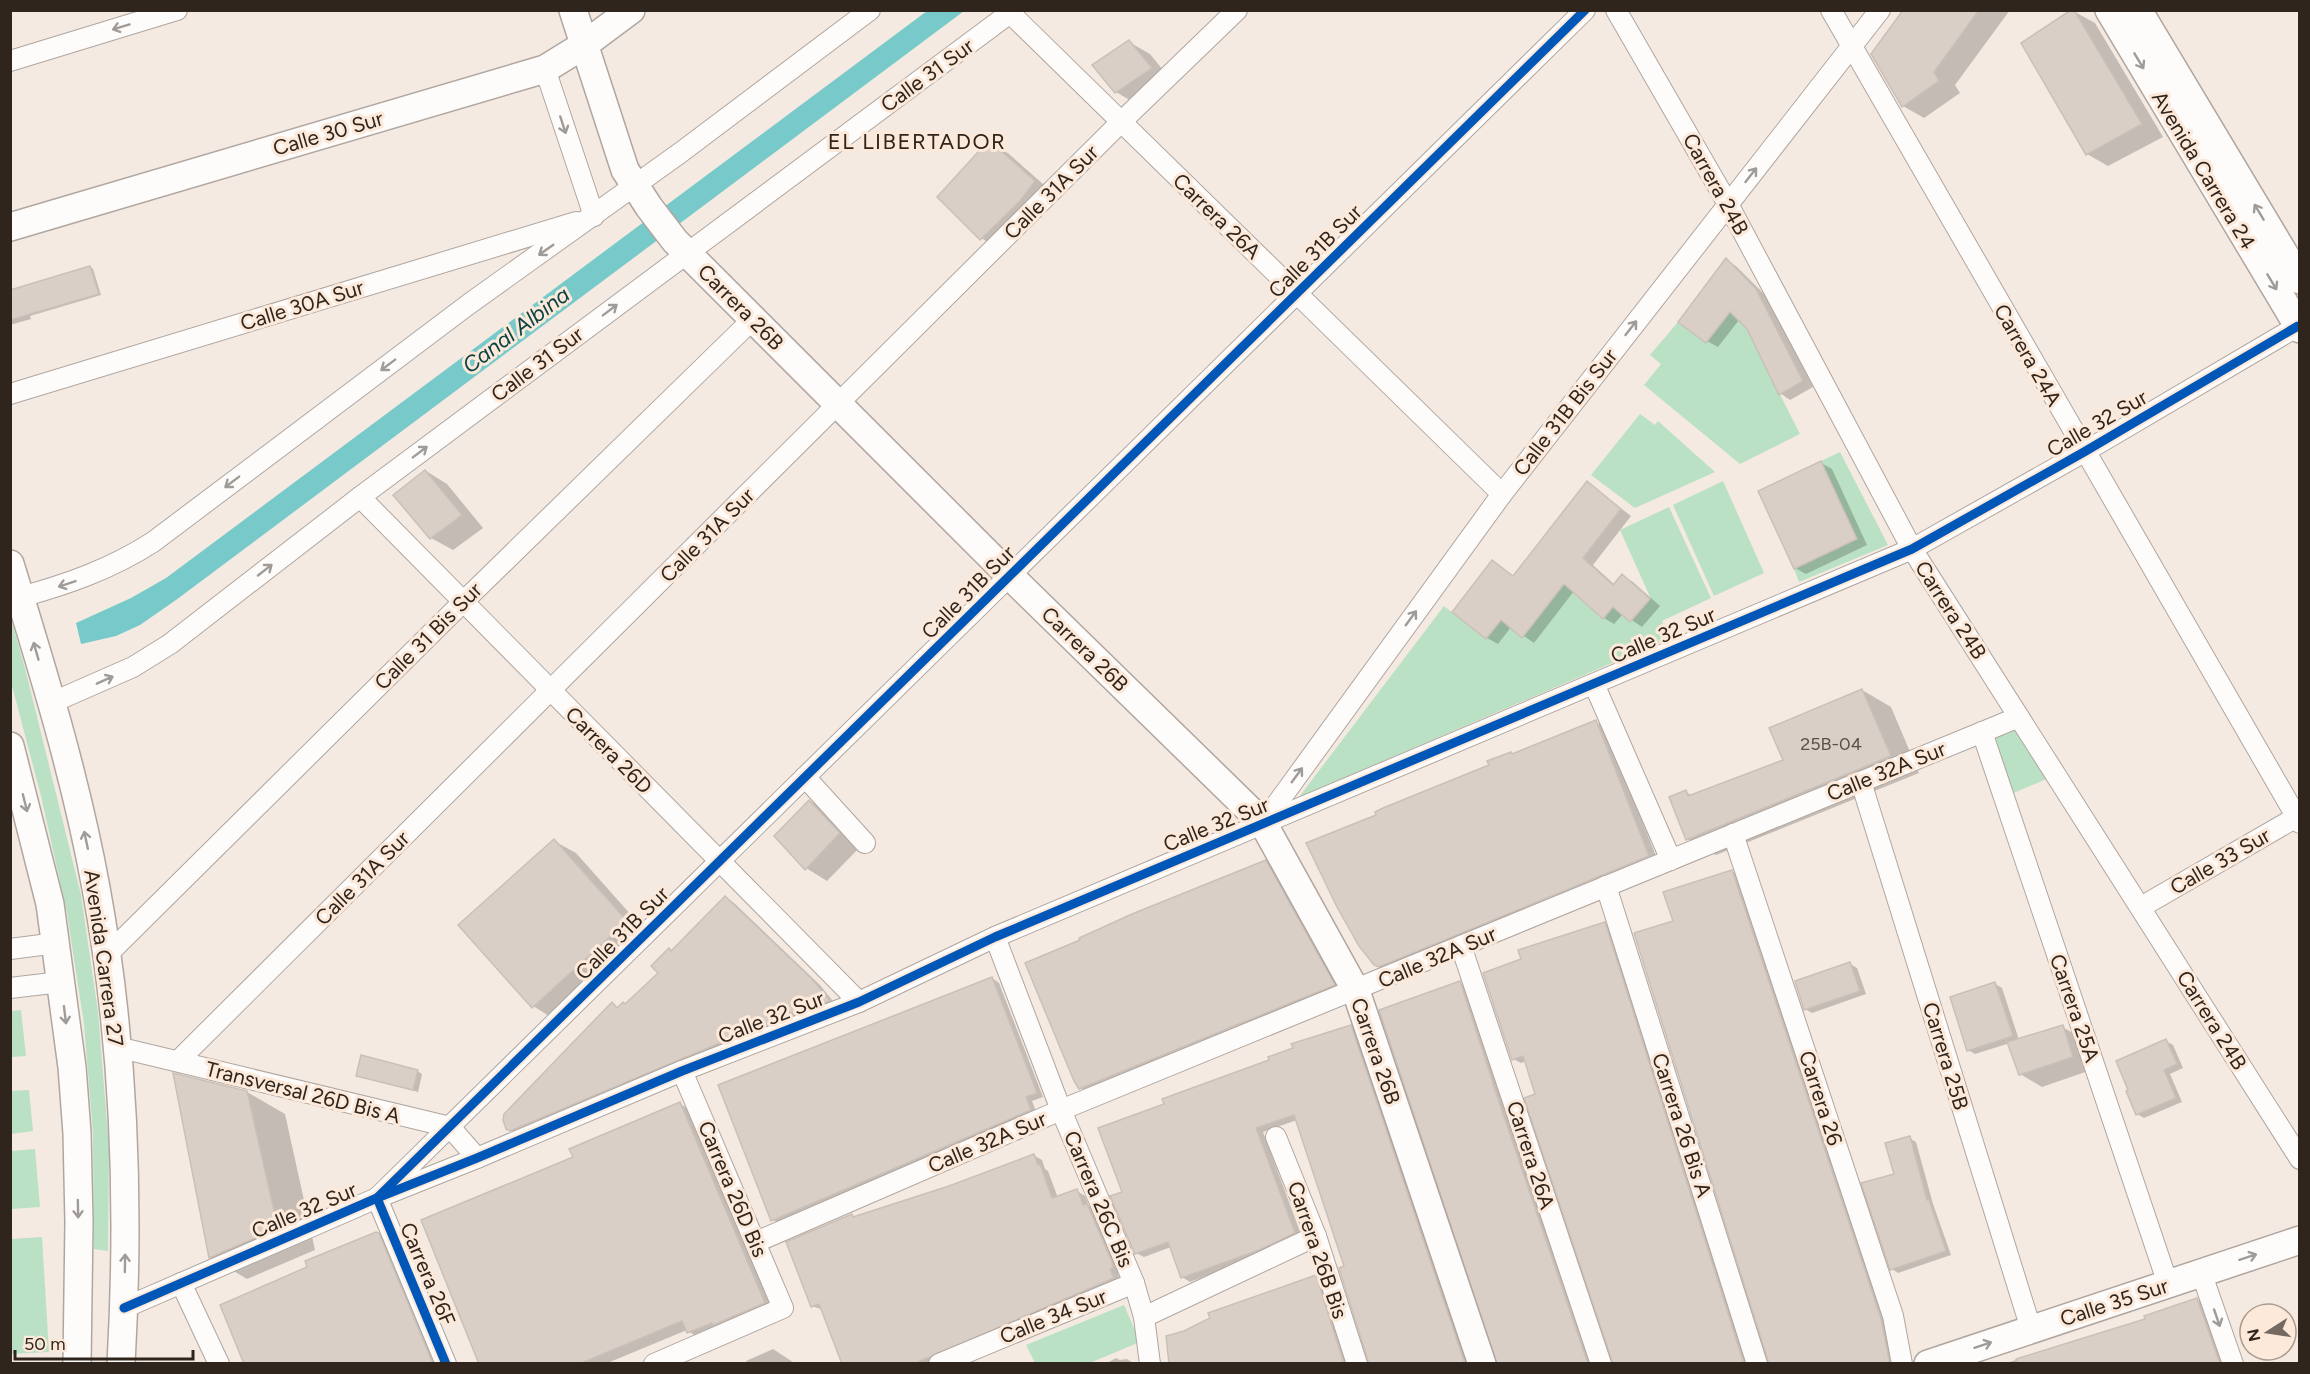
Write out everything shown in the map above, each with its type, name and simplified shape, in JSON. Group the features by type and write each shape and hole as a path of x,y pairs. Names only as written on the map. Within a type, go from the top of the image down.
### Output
{"street":[{"path":"10,61 177,10"},
{"name":"Carrera 26B","path":"573,10 625,170 681,247 1010,576 1263,823 1356,991 1482,1364"},
{"name":"Calle 30 Sur","path":"10,226 545,69 584,45 631,10"},
{"path":"21,597 75,582 112,566 153,542 470,304 594,216 642,196 870,10"},
{"name":"Calle 31A Sur","path":"178,1061 1121,122 1237,10"},
{"name":"Calle 31B Sur","path":"377,1198 1584,10"},
{"name":"Carrera 24B","path":"1616,10 1728,204 1912,549 2300,1159"},
{"name":"Carrera 24A","path":"1831,10 2084,452 2298,818"},
{"name":"Calle 31B Bis Sur","path":"1263,823 1502,494 1880,10"},
{"name":"Avenida Carrera 24","path":"2109,10 2299,328"},
{"name":"Avenida Carrera 24","path":"2138,10 2300,280"},
{"name":"Carrera 26A","path":"1012,12 1121,122 1502,494"},
{"name":"Calle 31 Sur","path":"51,703 134,667 170,644 681,247 1012,12"},
{"path":"545,69 594,216"},
{"name":"Calle 30A Sur","path":"10,394 594,216"},
{"name":"Calle 31 Bis Sur","path":"106,956 753,319"},
{"name":"Calle 32 Sur","path":"124,1308 377,1198 682,1071 859,1002 995,938 1912,549 2299,328"},
{"name":"Carrera 26D","path":"360,497 859,1002"},
{"name":"Avenida Carrera 27","path":"10,564 51,703 85,834 106,956 124,1125 126,1182 121,1364"},
{"path":"1593,684 1671,860"},
{"name":"Calle 32A Sur","path":"756,1242 1061,1110 1356,991 2019,717"},
{"name":"Carrera 25A","path":"1982,732 2168,1284"},
{"path":"10,746 45,885 57,944 72,1067 79,1221 77,1364"},
{"path":"805,777 865,843"},
{"name":"Carrera 25B","path":"1861,782 2031,1329"},
{"name":"Calle 33 Sur","path":"2140,907 2298,818"},
{"name":"Carrera 26","path":"1733,834 1893,1316 1902,1364"},
{"name":"Carrera 26 Bis A","path":"1606,886 1757,1364"},
{"name":"Carrera 26C Bis","path":"995,938 1061,1110 1134,1283 1144,1317 1150,1364"},
{"path":"10,949 57,944"},
{"name":"Carrera 26A","path":"1461,946 1601,1364"},
{"path":"10,988 61,982"},
{"name":"Transversal 26D Bis A","path":"117,1047 450,1127"},
{"name":"Carrera 26D Bis","path":"654,1364 783,1308 682,1071"},
{"path":"450,1127 477,1158"},
{"name":"Carrera 26B Bis","path":"1276,1137 1316,1236 1357,1364"},
{"name":"Carrera 26F","path":"377,1198 446,1364"},
{"path":"1144,1317 1316,1236"},
{"name":"Calle 35 Sur","path":"1928,1364 2300,1240"},
{"path":"2201,1272 2233,1364"},
{"path":"182,1283 219,1364"},
{"name":"Calle 34 Sur","path":"939,1364 1134,1283"}],"green space":[{"path":"1730,312 1747,329 1800,434 1740,464 1644,385 1661,364 1650,355 1678,322"},
{"path":"1640,414 1655,425 1658,421 1715,472 1635,508 1591,475"},
{"path":"1840,452 1888,545 1799,582 1794,569 1857,539 1821,461"},
{"path":"1723,481 1764,573 1714,596 1673,505"},
{"path":"1669,507 1711,598 1662,621 1668,639 1299,797 1444,606 1486,639 1501,620 1522,637 1564,584 1603,619 1613,607 1631,622 1651,599 1620,530"},
{"path":"11,619 81,895 98,1012 109,1148 108,1251 94,1249 93,1133 84,1024 67,913 41,796 11,682"},
{"path":"2019,717 2056,775 2004,797 1982,732"},
{"path":"21,1010 26,1056 11,1057 11,1011"},
{"path":"29,1090 33,1131 11,1134 11,1091"},
{"path":"35,1149 40,1207 11,1209 11,1151"},
{"path":"42,1237 49,1352 11,1354 11,1239"},
{"path":"1124,1305 1140,1342 1087,1364 1035,1363 1026,1345"}],"water":[{"name":"Canal Albina","path":"927,11 964,11 176,600 140,625 116,636 81,644 76,623 131,598 166,578"}],"building":[{"path":"1903,10 1979,10 1934,72 1939,81 1902,107 1871,54"},
{"path":"2074,10 2142,124 2086,155 2021,43"},
{"path":"1129,40 1152,68 1115,93 1092,65"},
{"path":"989,140 1035,181 1020,201 980,240 937,197"},
{"path":"1726,258 1756,289 1803,381 1779,395 1747,329 1730,312 1706,343 1678,322"},
{"path":"90,266 99,294 10,320 10,290"},
{"path":"1821,461 1857,539 1794,569 1758,491"},
{"path":"425,470 462,515 430,539 393,495"},
{"path":"1587,481 1621,509 1583,558 1613,585 1622,574 1650,599 1630,622 1613,607 1603,619 1564,584 1522,638 1501,620 1486,639 1452,612 1492,560 1513,576"},
{"path":"1862,689 1891,756 1686,840 1669,797 1686,790 1688,796 1783,760 1769,728"},
{"path":"1596,720 1649,856 1379,967 1374,965 1359,946 1337,907 1306,843 1376,815 1375,812 1383,808 1489,765 1487,761 1511,752 1512,754"},
{"path":"809,800 840,833 805,870 774,836"},
{"path":"554,839 627,921 532,1008 458,925"},
{"path":"1266,860 1335,985 1079,1089 1025,963 1080,940 1079,938 1132,914"},
{"path":"1732,870 1881,1319 1890,1364 1769,1364 1634,933 1673,921 1663,892"},
{"path":"725,896 812,979 830,1001 800,1012 798,1010 510,1131 506,1129 504,1114 612,1002 617,1008 623,1002 625,1004 658,973 651,966 669,948 671,951"},
{"path":"1605,922 1744,1364 1613,1364 1524,1098 1535,1094 1523,1056 1512,1060 1483,973 1521,959 1518,950"},
{"path":"1850,962 1860,991 1804,1010 1795,981"},
{"path":"992,977 1037,1093 1026,1097 1031,1110 771,1221 718,1085"},
{"path":"1460,981 1588,1364 1497,1364 1379,1010"},
{"path":"1995,982 2013,1036 1967,1051 1950,997"},
{"path":"1351,1025 1465,1364 1369,1364 1339,1268 1344,1266 1294,1115 1256,1128 1295,1233 1259,1250 1181,1278 1168,1242 1135,1254 1110,1196 1122,1192 1098,1128 1164,1104 1162,1099 1269,1060 1268,1057 1293,1048 1291,1044"},
{"path":"2063,1025 2073,1057 2019,1075 2007,1042"},
{"path":"2166,1039 2177,1064 2164,1070 2176,1098 2136,1115 2116,1061"},
{"path":"361,1055 418,1070 413,1090 356,1076"},
{"path":"173,1073 247,1091 278,1228 209,1258"},
{"path":"680,1102 765,1303 713,1325 712,1323 687,1333 682,1321 579,1364 479,1364 421,1220 573,1157 569,1149"},
{"path":"1910,1136 1927,1200 1929,1200 1946,1251 1890,1270 1861,1183 1894,1174 1885,1143"},
{"path":"1034,1154 1052,1198 1077,1189 1083,1205 1087,1204 1112,1262 1113,1268 1110,1269 1114,1278 913,1364 842,1364 819,1304 811,1307 786,1242 852,1214 853,1217 949,1186"},
{"path":"376,1232 379,1233 433,1364 244,1364 220,1305 307,1267 305,1261"},
{"path":"1316,1275 1344,1364 1169,1364 1166,1336 1184,1331 1210,1318 1208,1313"},
{"path":"2197,1298 2220,1364 2017,1364 2016,1359 2145,1319 2144,1316"}],"cycle path":[{"path":"446,1364 377,1198 1585,10"},
{"path":"124,1308 377,1198 682,1071 859,1002 995,937 1912,549 2084,452 2298,326"}],"district":[{"name":"EL LIBERTADOR","path":"917,141"}]}
